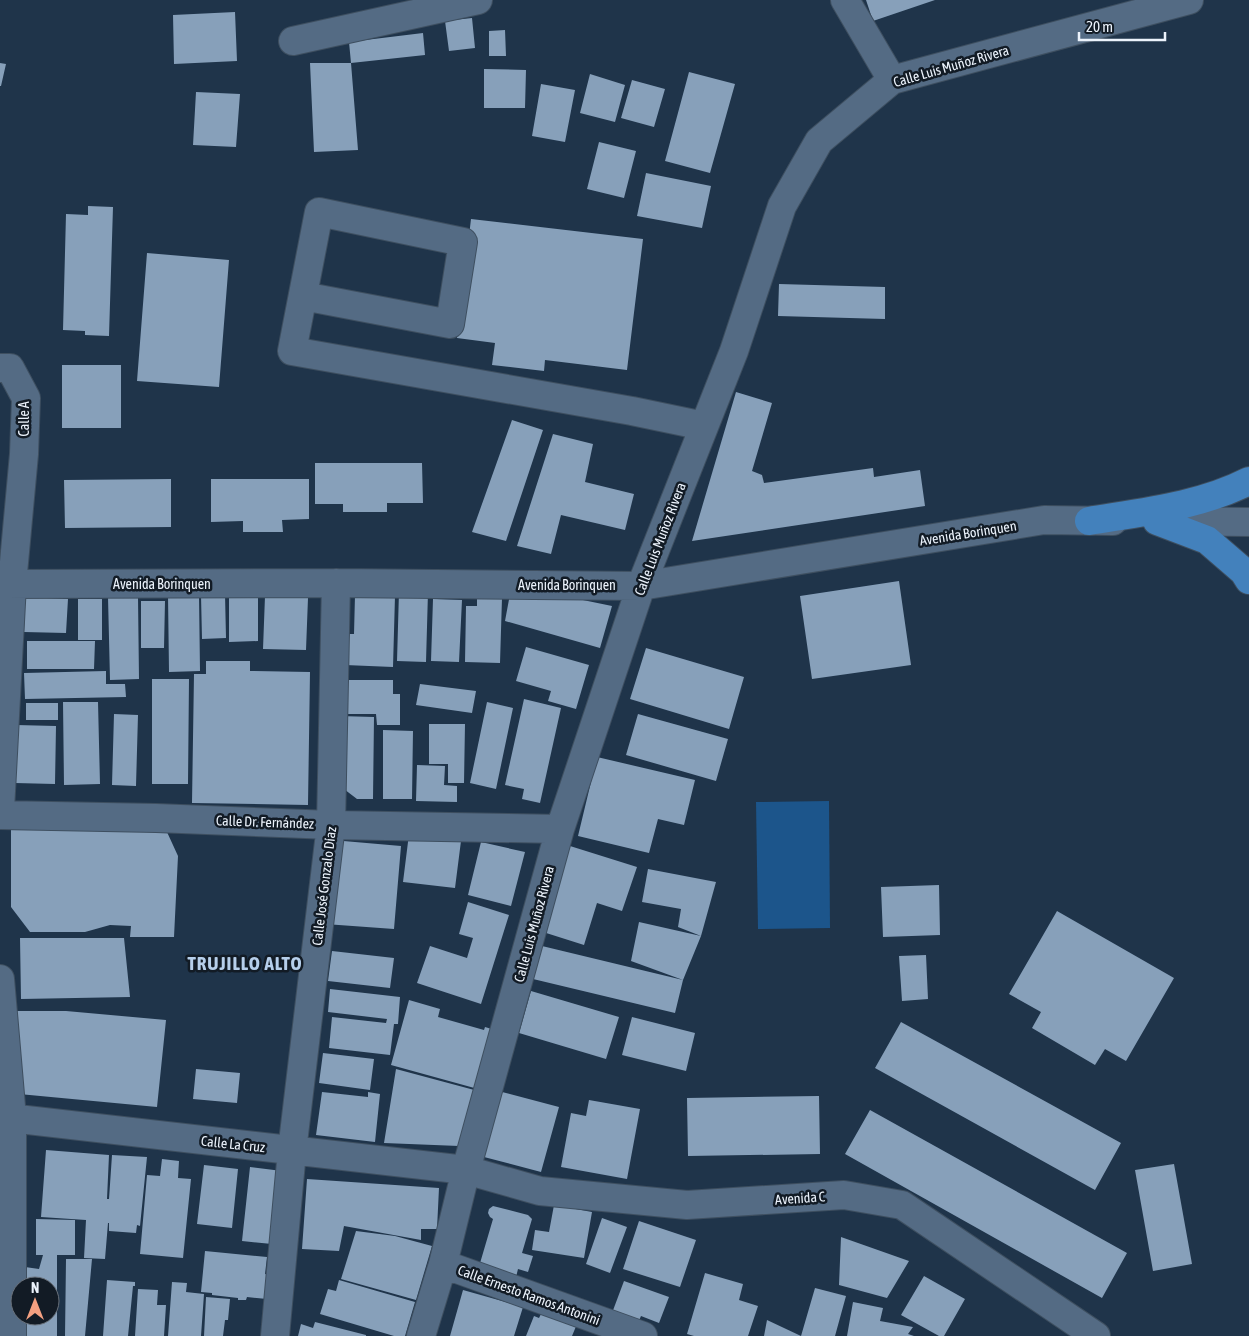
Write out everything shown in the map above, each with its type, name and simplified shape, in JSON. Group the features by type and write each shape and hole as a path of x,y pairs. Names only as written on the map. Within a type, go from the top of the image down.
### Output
{"main road":[{"path":"1089,521 1169,508 1229,491 1249,481"},
{"path":"1157,521 1207,540 1244,572 1249,580"}],"street":[{"path":"293,41 478,0"},
{"path":"844,0 892,80"},
{"name":"Calle Luis Muñoz Rivera","path":"421,1336 443,1264 466,1170 560,828 641,586 734,351 782,206 819,140 892,80 1189,0"},
{"path":"303,296 450,324 463,242 319,212 292,351 632,411 704,426"},
{"name":"Calle A","path":"0,368 10,368 26,398 24,454 6,584"},
{"name":"Avenida Borinquen","path":"6,584 336,583 641,586 1044,520 1249,522"},
{"name":"Calle José Gonzalo Díaz","path":"275,1336 292,1151 331,825 336,583"},
{"path":"0,810 6,584"},
{"name":"Calle Dr. Fernández","path":"0,815 156,818 331,825 560,828"},
{"path":"0,979 12,1336"},
{"name":"Calle La Cruz","path":"6,1117 140,1134 466,1170"},
{"name":"Avenida C","path":"466,1170 540,1190 686,1205 844,1195 902,1205 1096,1336"},
{"name":"Calle Ernesto Ramos Antonini","path":"443,1264 643,1336"}],"shaded area":[{"path":"829,801 830,928 758,929 756,802"}],"building":[{"path":"866,0 935,0 873,21"},
{"path":"235,12 237,61 174,64 173,15"},
{"path":"472,18 475,48 449,51 445,21"},
{"path":"505,30 506,56 489,56 489,31"},
{"path":"423,33 425,55 351,63 349,42"},
{"path":"0,63 6,64 1,86 0,86"},
{"path":"310,63 351,63 358,150 314,152"},
{"path":"484,69 526,70 525,108 484,108"},
{"path":"689,72 735,84 710,173 665,161"},
{"path":"590,74 625,85 615,122 580,113"},
{"path":"632,80 665,89 654,127 621,118"},
{"path":"541,84 575,90 565,142 532,136"},
{"path":"196,92 240,94 236,147 193,145"},
{"path":"599,142 636,151 624,198 587,189"},
{"path":"646,173 711,186 702,228 637,216"},
{"path":"88,206 113,207 109,336 85,335 85,331 63,330 66,214 88,215"},
{"path":"471,219 643,239 627,370 545,360 544,371 492,365 495,343 457,338"},
{"path":"147,253 229,260 219,387 137,381"},
{"path":"779,284 885,287 885,319 778,316"},
{"path":"62,365 121,365 121,428 62,428"},
{"path":"736,392 772,403 752,471 762,475 764,483 873,468 874,477 920,470 925,506 692,541"},
{"path":"512,420 543,430 506,541 472,532"},
{"path":"553,434 593,444 585,482 634,494 625,530 561,515 551,554 517,546"},
{"path":"315,463 422,463 423,503 387,503 387,512 343,512 343,504 315,504"},
{"path":"171,479 171,527 65,528 64,480"},
{"path":"211,479 309,479 309,519 282,520 283,532 243,532 243,521 211,522"},
{"path":"899,581 911,665 812,679 800,596"},
{"path":"399,591 428,592 426,662 397,661"},
{"path":"544,592 612,606 600,648 505,621 510,594"},
{"path":"225,594 226,638 202,639 201,595"},
{"path":"168,595 199,595 200,671 169,672"},
{"path":"229,595 258,595 258,641 229,642"},
{"path":"355,595 395,596 393,667 345,665 346,634 354,634"},
{"path":"265,596 308,598 306,650 263,649"},
{"path":"25,597 68,599 66,633 24,632"},
{"path":"108,597 138,597 139,679 110,680"},
{"path":"477,598 502,598 500,663 465,662 466,606 477,606"},
{"path":"78,599 102,599 102,640 78,640"},
{"path":"433,599 462,600 459,662 431,661"},
{"path":"141,601 165,601 164,648 141,648"},
{"path":"27,641 95,641 94,669 27,669"},
{"path":"526,647 589,665 576,709 548,701 551,691 516,681"},
{"path":"646,648 744,677 729,729 630,699"},
{"path":"206,661 250,661 250,671 310,672 308,805 192,803 194,674 206,674"},
{"path":"106,671 106,684 125,684 126,697 25,699 24,673"},
{"path":"152,679 189,679 188,784 152,784"},
{"path":"342,680 393,680 393,694 400,694 400,725 377,725 376,714 342,714"},
{"path":"420,684 476,691 472,713 416,705"},
{"path":"524,699 561,708 540,803 522,799 524,789 505,785"},
{"path":"63,702 98,702 100,784 64,785"},
{"path":"487,702 513,708 496,789 470,783"},
{"path":"26,703 58,703 58,720 26,720"},
{"path":"114,714 138,715 136,786 112,785"},
{"path":"638,714 728,739 716,781 626,755"},
{"path":"339,716 374,717 373,799 357,799 340,786"},
{"path":"429,724 465,724 464,783 448,783 448,764 429,764"},
{"path":"16,725 56,726 55,784 15,783"},
{"path":"383,730 413,731 412,799 383,799"},
{"path":"597,757 695,780 684,825 658,819 649,853 578,836"},
{"path":"417,765 445,766 444,785 457,786 457,802 416,801"},
{"path":"11,829 167,832 178,856 174,937 130,937 131,926 110,925 85,932 30,932 11,907"},
{"path":"409,834 461,841 455,888 403,882"},
{"path":"332,840 401,846 394,929 325,924"},
{"path":"481,842 525,852 511,906 468,895"},
{"path":"570,846 637,867 622,911 597,903 584,945 543,932"},
{"path":"648,869 716,882 701,936 678,927 681,909 642,902"},
{"path":"939,885 940,935 883,937 881,887"},
{"path":"468,902 509,915 481,1004 417,983 430,946 467,958 473,938 459,934"},
{"path":"1057,911 1174,978 1126,1061 1105,1049 1095,1065 1032,1028 1041,1012 1009,994"},
{"path":"639,922 701,936 683,980 631,961"},
{"path":"20,938 124,938 130,997 21,999"},
{"path":"542,946 683,980 675,1013 533,979"},
{"path":"332,951 394,958 390,988 328,981"},
{"path":"926,955 928,999 902,1001 899,956"},
{"path":"330,989 400,997 398,1024 394,1024 390,1055 329,1048 332,1017 386,1023 387,1019 328,1012"},
{"path":"531,991 619,1017 606,1059 519,1033"},
{"path":"409,1000 440,1009 438,1017 484,1030 485,1027 495,1030 478,1089 391,1065"},
{"path":"17,1011 66,1011 166,1020 157,1107 19,1094"},
{"path":"632,1017 695,1033 686,1071 622,1055"},
{"path":"901,1022 1121,1143 1095,1190 875,1068"},
{"path":"323,1053 374,1059 370,1090 319,1083"},
{"path":"196,1069 240,1073 237,1103 193,1099"},
{"path":"396,1069 478,1091 459,1146 384,1143"},
{"path":"322,1092 368,1097 368,1092 380,1094 375,1142 316,1135"},
{"path":"502,1092 559,1107 541,1172 484,1157"},
{"path":"819,1096 820,1154 688,1156 687,1098"},
{"path":"589,1100 640,1109 627,1179 561,1167 571,1113 586,1116"},
{"path":"870,1110 1127,1253 1102,1298 845,1154"},
{"path":"46,1150 109,1155 107,1199 109,1199 112,1155 147,1157 140,1226 137,1225 136,1233 109,1231 108,1223 105,1259 84,1258 86,1220 41,1217"},
{"path":"162,1159 179,1161 178,1178 191,1179 183,1258 140,1254 147,1175 160,1176"},
{"path":"1174,1164 1192,1264 1153,1271 1135,1170"},
{"path":"204,1165 238,1169 232,1228 197,1224"},
{"path":"250,1167 282,1171 272,1244 242,1241"},
{"path":"307,1179 439,1188 437,1229 421,1229 421,1240 344,1226 339,1251 302,1249"},
{"path":"554,1205 592,1212 584,1258 532,1250 535,1230 549,1232"},
{"path":"493,1206 528,1215 532,1219 522,1253 533,1256 528,1272 518,1269 515,1281 478,1270 493,1219 488,1213 489,1209"},
{"path":"602,1218 627,1227 610,1273 586,1264"},
{"path":"36,1219 75,1220 75,1255 57,1255 57,1276 25,1276 25,1267 39,1269 43,1255 36,1255"},
{"path":"639,1221 696,1240 680,1287 623,1269"},
{"path":"356,1231 395,1236 432,1246 416,1300 341,1279"},
{"path":"841,1237 909,1261 887,1298 839,1285"},
{"path":"205,1251 267,1257 265,1274 270,1275 267,1299 247,1297 246,1300 238,1300 238,1298 201,1292"},
{"path":"66,1259 92,1259 85,1336 65,1336"},
{"path":"705,1273 743,1284 739,1300 758,1306 748,1336 694,1336 687,1334"},
{"path":"924,1276 965,1299 944,1336 939,1336 901,1315"},
{"path":"107,1280 135,1282 128,1336 103,1336"},
{"path":"339,1280 415,1302 405,1336 394,1336 320,1314 328,1289 336,1291"},
{"path":"624,1281 669,1297 659,1323 641,1316 638,1323 612,1313"},
{"path":"172,1282 187,1283 186,1292 204,1294 201,1336 168,1336"},
{"path":"815,1288 846,1296 835,1336 801,1336"},
{"path":"138,1289 158,1290 157,1305 166,1305 164,1336 135,1336"},
{"path":"463,1290 523,1307 514,1336 450,1336"},
{"path":"206,1297 230,1299 228,1320 225,1320 223,1336 204,1336"},
{"path":"853,1302 883,1308 880,1321 913,1327 908,1334 914,1336 847,1336"},
{"path":"543,1310 577,1324 572,1336 526,1336 534,1316 539,1318"},
{"path":"767,1320 801,1336 764,1336"},
{"path":"315,1322 366,1336 298,1336 301,1324 313,1328"},
{"path":"24,1326 57,1326 57,1336 23,1336"}],"district":[{"name":"TRUJILLO ALTO","path":"245,963"}]}
